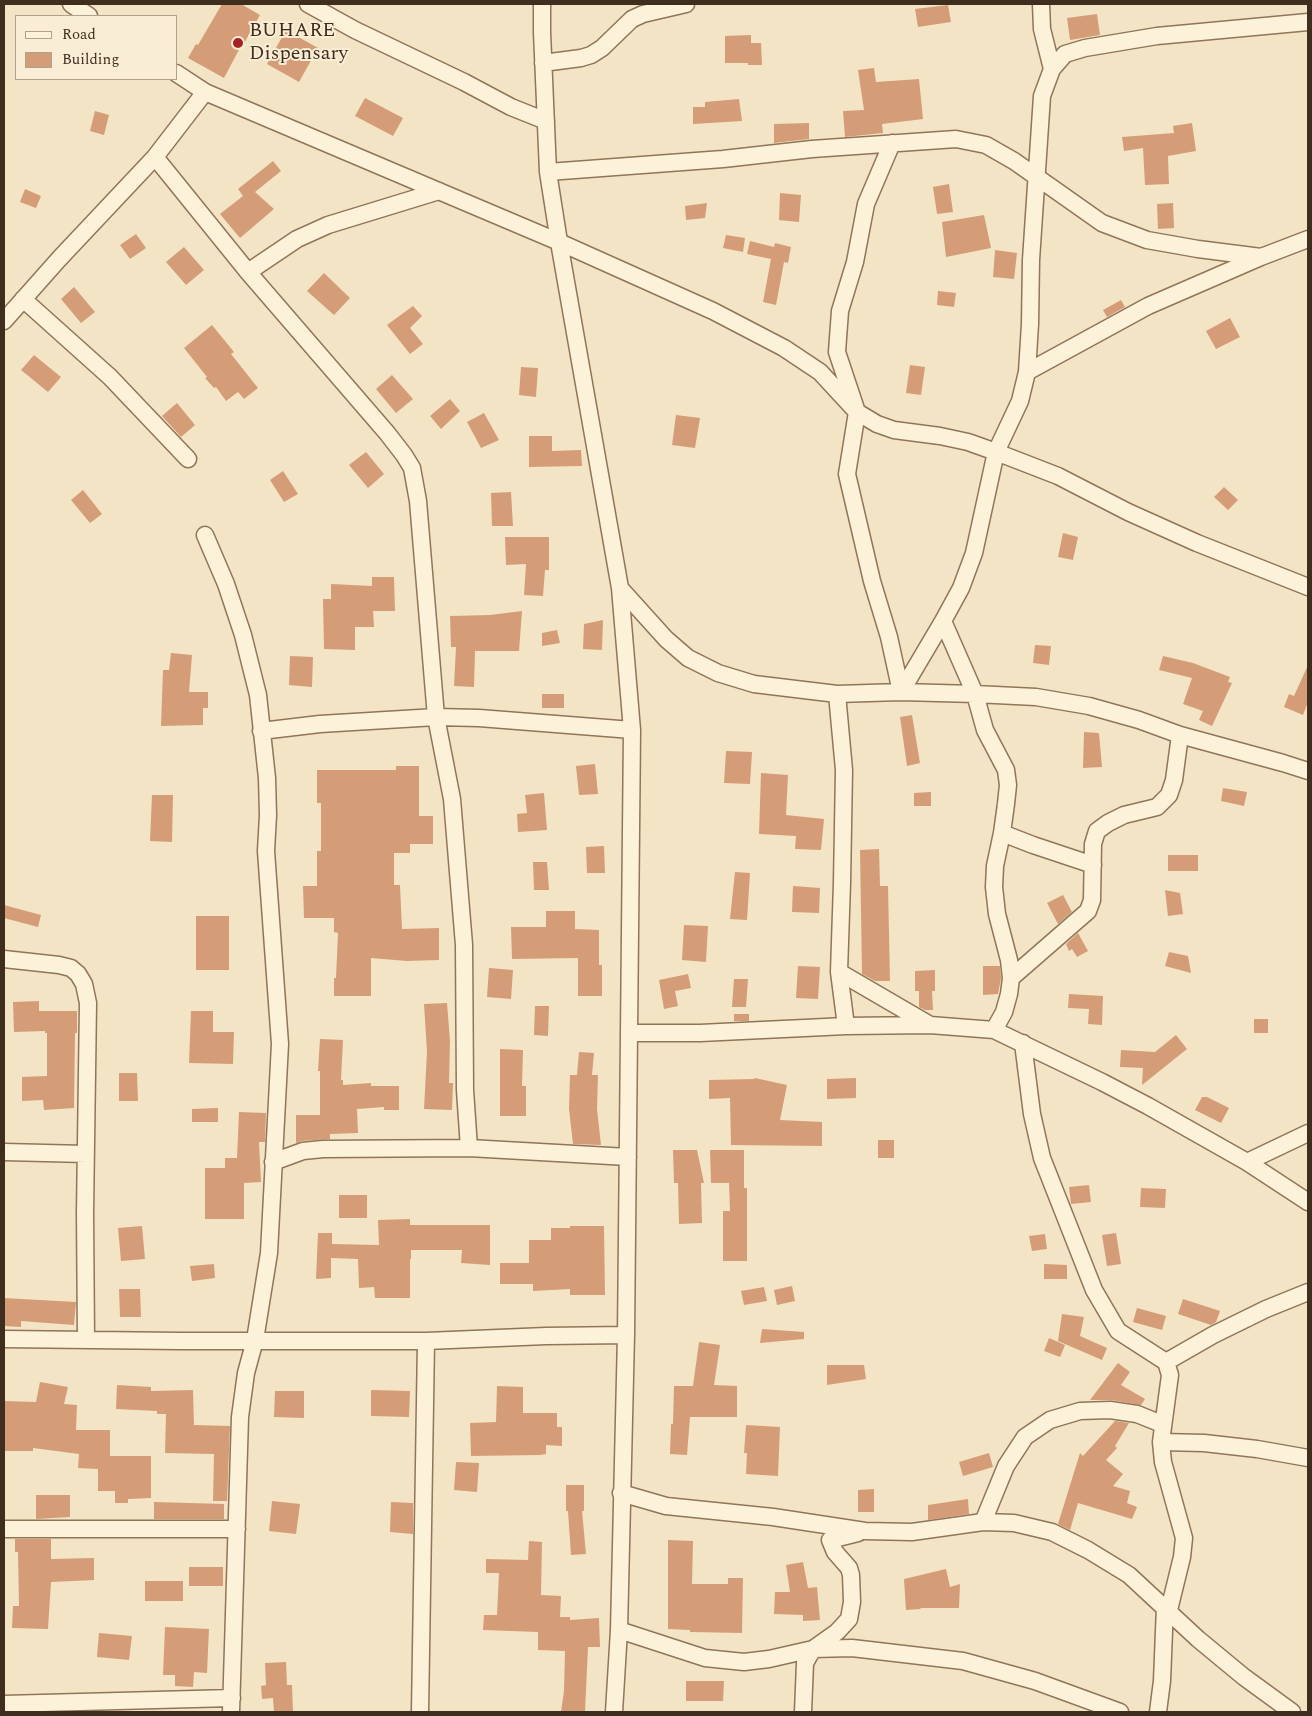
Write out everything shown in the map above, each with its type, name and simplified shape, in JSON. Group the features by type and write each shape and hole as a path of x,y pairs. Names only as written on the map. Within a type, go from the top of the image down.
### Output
{"street":[{"path":"71,4 88,15"},
{"path":"308,4 355,30 511,106 546,121"},
{"path":"542,4 548,172 620,588 632,730 626,1335 619,1630 614,1712"},
{"path":"543,63 591,55 602,48 632,19 643,14 686,4"},
{"path":"1041,4 1042,29 1052,69"},
{"path":"901,692 961,588 974,553 996,452 1020,401 1027,372 1031,260 1042,96 1052,69 1065,54 1085,48 1157,36 1308,22"},
{"path":"178,74 205,92 559,242 713,311 784,348 820,372 857,412 877,424 894,430 968,442 996,452 1058,476 1128,512 1197,543 1308,587"},
{"path":"4,321 59,259 155,157 205,92"},
{"path":"548,172 723,159 812,149 956,139 986,145 1014,161 1102,223 1147,240 1262,257"},
{"path":"892,143 866,204 855,262 837,326 837,352 857,412 847,474 872,581 889,637 901,692"},
{"path":"155,157 248,272 387,433 412,468 418,501 436,717 452,799 464,945 465,1090 469,1148"},
{"path":"248,272 297,239 328,225 439,191"},
{"path":"1027,372 1148,306 1308,239"},
{"path":"24,299 110,377 188,459"},
{"path":"4,1704 231,1705 240,1417 246,1373 255,1340 269,1254 280,1044 266,852 267,778 258,695 226,584 205,535"},
{"path":"620,588 666,640 688,658 718,673 754,684 837,694 901,692 1036,697 1089,706 1139,720 1180,735 1283,762 1308,771"},
{"path":"943,622 975,694 985,730 1006,770 1008,785 1002,833 995,866 994,887 997,914 1009,960 1011,978 1004,1012 994,1030"},
{"path":"837,694 844,770 839,972 846,1026"},
{"path":"261,731 320,724 436,717 516,720 632,730"},
{"path":"1011,978 1088,911 1092,900 1093,844 1097,832 1108,823 1124,816 1157,807 1169,795 1174,780 1180,735"},
{"path":"1002,833 1093,865"},
{"path":"4,959 71,968 78,974 84,984 88,1003 86,1340"},
{"path":"839,972 930,1025"},
{"path":"629,1033 700,1033 846,1026 930,1025 994,1030 1102,1082 1246,1162 1308,1202"},
{"path":"1023,1043 1032,1114 1042,1158 1094,1290 1118,1331 1166,1362 1170,1375 1161,1442 1163,1462 1184,1538 1182,1557 1167,1609 1158,1712"},
{"path":"1246,1162 1308,1134"},
{"path":"273,1162 303,1151 324,1149 469,1148 628,1157"},
{"path":"4,1152 86,1154"},
{"path":"1166,1362 1213,1335 1266,1309 1308,1292"},
{"path":"4,1339 426,1341 626,1335"},
{"path":"420,1712 426,1341"},
{"path":"983,1522 1006,1466 1025,1437 1050,1420 1080,1410 1110,1410 1136,1414 1162,1424"},
{"path":"1161,1442 1204,1443 1257,1449 1308,1458"},
{"path":"622,1494 666,1506 774,1518 865,1531 912,1532 983,1522 1014,1523 1052,1532 1088,1550 1129,1575 1198,1639 1244,1677 1292,1712"},
{"path":"4,1528 236,1529"},
{"path":"803,1712 804,1663 814,1649 837,1632 849,1619 852,1602 852,1575 849,1568 835,1552 830,1540 865,1531"},
{"path":"619,1630 705,1658 744,1662 769,1659 814,1649 852,1648 963,1661 1035,1681 1120,1712"}],"building":[{"path":"222,4 241,4 260,15 224,78 188,58 196,44 198,45"},
{"path":"948,5 951,22 918,27 915,9"},
{"path":"1097,14 1100,35 1070,40 1067,18"},
{"path":"286,30 318,48 299,82 267,64"},
{"path":"751,35 751,43 761,43 762,65 725,63 725,36"},
{"path":"874,68 876,82 919,79 923,119 882,124 883,133 845,137 843,111 864,110 858,70"},
{"path":"365,98 403,118 393,136 355,116"},
{"path":"739,99 742,121 693,124 693,107 705,107 705,102"},
{"path":"95,111 109,115 104,135 90,131"},
{"path":"809,123 809,139 774,143 774,124"},
{"path":"1192,123 1196,151 1168,156 1169,184 1145,185 1143,148 1124,151 1122,137 1174,133 1173,126"},
{"path":"273,161 281,171 255,192 274,209 240,238 220,214 243,196 238,189"},
{"path":"949,184 953,212 937,214 933,187"},
{"path":"25,189 41,196 36,208 20,202"},
{"path":"780,193 801,195 799,222 779,220"},
{"path":"707,203 705,218 686,220 685,206"},
{"path":"1173,203 1174,228 1158,229 1157,204"},
{"path":"984,215 991,248 946,257 942,222"},
{"path":"136,234 146,248 130,259 120,245"},
{"path":"726,235 745,238 743,252 723,248"},
{"path":"750,241 774,247 775,243 791,247 788,263 784,262 776,305 763,302 771,259 747,254"},
{"path":"184,247 204,270 186,285 166,262"},
{"path":"995,250 1017,253 1014,279 993,277"},
{"path":"324,273 350,298 334,315 307,291"},
{"path":"74,287 95,312 81,323 61,299"},
{"path":"938,291 956,293 954,307 937,305"},
{"path":"1121,300 1125,307 1107,317 1103,310"},
{"path":"413,306 422,316 410,328 423,344 410,354 387,325"},
{"path":"1230,318 1240,337 1216,349 1206,331"},
{"path":"212,325 234,352 231,354 258,388 244,399 238,392 226,401 216,387 214,388 205,378 207,377 184,348"},
{"path":"34,355 61,377 48,392 21,370"},
{"path":"910,365 925,367 921,395 906,393"},
{"path":"521,367 538,368 536,397 519,395"},
{"path":"392,375 413,399 396,413 376,389"},
{"path":"450,399 460,411 441,429 430,416"},
{"path":"177,403 195,425 181,437 162,416"},
{"path":"484,413 499,440 481,448 467,422"},
{"path":"676,415 700,418 695,448 672,445"},
{"path":"529,436 552,436 552,451 581,450 582,466 529,467"},
{"path":"366,452 384,474 368,488 349,465"},
{"path":"283,471 298,494 284,502 270,480"},
{"path":"1224,487 1238,500 1228,510 1214,497"},
{"path":"83,490 102,514 90,523 71,500"},
{"path":"511,492 513,526 492,526 491,493"},
{"path":"1063,533 1078,537 1073,560 1058,557"},
{"path":"505,537 549,537 549,570 545,570 543,596 524,595 526,564 506,565"},
{"path":"372,577 394,577 395,611 373,611 374,627 355,627 355,650 324,649 323,599 331,599 331,584 372,586"},
{"path":"522,611 519,651 475,651 474,687 454,686 456,647 451,647 450,616 490,615"},
{"path":"603,620 602,650 583,649 584,624"},
{"path":"557,630 560,643 542,646 542,633"},
{"path":"1035,645 1051,646 1049,665 1033,663"},
{"path":"171,653 192,655 189,692 208,692 208,708 203,708 203,725 161,726 163,670 169,670"},
{"path":"290,656 313,657 312,687 289,685"},
{"path":"1163,656 1193,663 1230,677 1228,682 1232,683 1212,726 1199,720 1203,711 1183,704 1192,678 1159,670"},
{"path":"1308,665 1308,702 1303,715 1284,707 1289,694 1294,696"},
{"path":"542,694 564,694 564,708 542,708"},
{"path":"912,715 920,763 907,766 900,717"},
{"path":"1084,732 1099,733 1102,767 1083,768"},
{"path":"726,751 752,752 750,784 724,783"},
{"path":"595,764 598,794 579,795 576,766"},
{"path":"396,766 419,766 419,816 433,816 433,844 410,844 410,853 394,853 394,885 400,885 402,929 439,928 439,960 407,961 371,958 371,996 334,996 338,933 334,932 334,918 304,918 303,886 317,886 317,851 321,851 321,803 317,803 317,770 396,770"},
{"path":"761,773 788,775 786,815 824,819 821,850 795,849 796,836 759,834"},
{"path":"1223,788 1247,792 1244,806 1221,801"},
{"path":"931,792 931,806 914,806 914,793"},
{"path":"544,793 547,830 518,832 517,814 527,813 525,795"},
{"path":"152,795 173,795 172,842 150,841"},
{"path":"604,846 605,873 587,873 586,847"},
{"path":"879,849 880,886 888,886 890,981 875,981 862,974 860,850"},
{"path":"1168,855 1198,855 1198,871 1168,871"},
{"path":"533,862 547,862 549,890 534,890"},
{"path":"735,872 750,873 747,920 730,919"},
{"path":"793,886 820,888 819,913 792,912"},
{"path":"1165,890 1180,893 1183,914 1168,916"},
{"path":"1063,895 1072,912 1058,924 1047,903"},
{"path":"4,905 41,915 38,927 4,918"},
{"path":"546,911 575,911 575,929 599,930 599,965 602,965 602,996 578,996 578,958 512,959 511,927 546,927"},
{"path":"196,916 229,916 229,970 196,970"},
{"path":"684,925 708,926 706,962 682,960"},
{"path":"1078,933 1088,951 1077,957 1072,949 1069,951 1066,944"},
{"path":"1169,952 1188,956 1191,973 1165,966"},
{"path":"798,966 820,967 818,999 796,998"},
{"path":"983,966 1000,966 1001,978 998,994 983,995"},
{"path":"489,968 513,970 511,999 487,997"},
{"path":"935,970 935,991 932,991 933,1010 925,1010 919,1007 919,991 915,991 915,971"},
{"path":"688,974 691,988 675,991 678,1006 664,1009 659,980"},
{"path":"734,979 748,979 746,1007 732,1007"},
{"path":"1069,994 1103,996 1102,1025 1088,1024 1089,1009 1068,1008"},
{"path":"39,1001 39,1011 77,1011 74,1108 44,1110 43,1100 22,1101 22,1077 47,1076 47,1033 45,1031 14,1032 13,1002"},
{"path":"447,1003 450,1041 449,1083 453,1083 452,1110 424,1109 427,1052 424,1004"},
{"path":"535,1006 549,1006 548,1036 534,1035"},
{"path":"191,1011 213,1011 213,1032 234,1032 233,1064 189,1063"},
{"path":"734,1014 749,1014 749,1021 734,1021"},
{"path":"1254,1019 1268,1019 1268,1033 1254,1033"},
{"path":"1176,1035 1187,1049 1142,1085 1143,1068 1120,1067 1121,1050 1155,1052"},
{"path":"320,1039 343,1040 341,1080 343,1080 343,1085 371,1083 371,1086 399,1086 399,1110 384,1110 384,1107 357,1109 358,1133 330,1134 330,1139 296,1143 296,1115 320,1115 320,1071 318,1071"},
{"path":"500,1049 523,1050 522,1086 526,1086 526,1116 500,1116"},
{"path":"579,1052 594,1053 592,1075 598,1075 597,1109 601,1145 573,1144 569,1109 570,1075 577,1075"},
{"path":"119,1073 137,1073 138,1101 119,1101"},
{"path":"755,1078 787,1085 780,1120 822,1122 822,1146 731,1145 730,1098 709,1099 709,1080"},
{"path":"856,1078 856,1098 827,1099 827,1079"},
{"path":"1202,1097 1207,1097 1229,1108 1221,1123 1195,1110"},
{"path":"218,1108 218,1122 192,1122 192,1109"},
{"path":"239,1112 266,1113 265,1142 259,1142 261,1182 244,1183 244,1219 205,1219 205,1168 225,1168 225,1158 237,1158"},
{"path":"878,1140 894,1140 894,1158 878,1158"},
{"path":"673,1150 697,1150 704,1183 701,1183 702,1223 679,1224 678,1183 674,1183"},
{"path":"710,1150 744,1150 744,1188 747,1188 747,1261 723,1261 723,1211 730,1211 729,1183 711,1183"},
{"path":"1089,1185 1091,1202 1071,1204 1069,1187"},
{"path":"1141,1188 1166,1189 1165,1208 1140,1207"},
{"path":"339,1195 367,1195 367,1218 339,1218"},
{"path":"410,1219 410,1225 490,1225 490,1265 461,1263 462,1250 411,1250 410,1298 375,1298 374,1287 359,1288 358,1259 331,1258 331,1278 316,1279 318,1233 332,1233 332,1244 379,1245 378,1220"},
{"path":"142,1226 145,1259 121,1261 118,1228"},
{"path":"570,1226 604,1226 605,1295 570,1295 570,1289 533,1291 533,1284 500,1284 500,1263 529,1263 529,1240 551,1240 551,1228 570,1228"},
{"path":"1116,1233 1121,1264 1107,1266 1102,1235"},
{"path":"1045,1234 1047,1249 1032,1251 1029,1236"},
{"path":"214,1264 215,1278 192,1281 190,1266"},
{"path":"1044,1264 1067,1265 1067,1279 1044,1279"},
{"path":"792,1286 795,1301 777,1305 774,1290"},
{"path":"764,1287 767,1301 744,1305 741,1291"},
{"path":"119,1289 140,1289 141,1317 120,1317"},
{"path":"4,1298 76,1302 74,1325 21,1321 21,1327 4,1326"},
{"path":"1183,1299 1220,1311 1216,1322 1211,1325 1178,1314"},
{"path":"1137,1308 1166,1316 1162,1330 1133,1322"},
{"path":"1062,1314 1084,1317 1080,1336 1107,1348 1102,1360 1058,1341"},
{"path":"762,1329 804,1332 804,1339 760,1343"},
{"path":"1049,1338 1065,1345 1060,1357 1044,1351"},
{"path":"699,1342 720,1345 714,1385 737,1386 737,1417 690,1417 687,1455 670,1454 674,1386 693,1386"},
{"path":"1118,1363 1130,1372 1121,1385 1145,1399 1141,1405 1111,1400 1090,1400"},
{"path":"827,1365 864,1365 866,1379 827,1385"},
{"path":"40,1382 68,1387 64,1404 77,1405 76,1430 110,1430 110,1456 151,1456 151,1498 128,1499 128,1503 115,1503 115,1491 98,1491 98,1469 78,1468 79,1454 33,1448 33,1451 4,1451 4,1401 36,1402"},
{"path":"117,1385 151,1387 151,1391 193,1390 194,1425 230,1426 227,1501 213,1501 214,1454 165,1453 166,1414 157,1414 157,1411 116,1409"},
{"path":"497,1386 523,1387 523,1413 557,1413 557,1427 562,1427 562,1446 546,1445 546,1454 540,1455 471,1456 470,1423 496,1422"},
{"path":"371,1390 410,1391 409,1417 371,1416"},
{"path":"275,1391 304,1391 304,1418 274,1417"},
{"path":"1115,1421 1129,1423 1115,1446 1117,1448 1106,1460 1123,1474 1113,1486 1130,1491 1127,1503 1137,1507 1132,1519 1078,1503 1070,1530 1058,1524 1080,1453 1083,1456"},
{"path":"746,1425 780,1427 778,1476 746,1474 747,1453 744,1453"},
{"path":"989,1453 993,1467 963,1476 959,1462"},
{"path":"456,1462 479,1463 477,1492 454,1490"},
{"path":"566,1485 584,1485 584,1511 582,1511 586,1554 571,1555 568,1511 566,1511"},
{"path":"874,1489 874,1512 858,1512 858,1490"},
{"path":"36,1495 70,1495 70,1517 36,1519"},
{"path":"968,1499 969,1514 928,1520 928,1505"},
{"path":"272,1501 300,1504 296,1534 269,1531"},
{"path":"154,1502 224,1504 224,1519 154,1519"},
{"path":"391,1502 413,1503 413,1534 390,1532"},
{"path":"15,1539 51,1539 51,1559 94,1558 94,1580 51,1582 48,1629 12,1628 13,1606 19,1606 18,1552 15,1552"},
{"path":"668,1540 693,1541 692,1584 728,1584 728,1578 743,1578 742,1633 690,1632 690,1630 668,1629"},
{"path":"529,1541 542,1542 541,1595 561,1596 560,1617 570,1617 570,1620 599,1618 600,1647 588,1647 585,1712 561,1712 564,1691 565,1651 538,1650 538,1632 483,1630 484,1615 497,1615 499,1573 486,1573 486,1559 528,1560"},
{"path":"803,1562 808,1588 817,1587 820,1620 803,1621 803,1615 774,1614 775,1592 790,1592 786,1565"},
{"path":"189,1567 223,1567 223,1586 189,1586"},
{"path":"946,1569 950,1587 960,1584 959,1608 906,1610 904,1579"},
{"path":"145,1581 183,1581 183,1601 145,1601"},
{"path":"165,1627 209,1629 207,1673 194,1672 193,1687 175,1686 175,1675 163,1675"},
{"path":"99,1633 132,1636 129,1660 97,1657"},
{"path":"286,1662 287,1685 292,1685 293,1712 274,1712 273,1698 262,1699 261,1686 266,1685 265,1663"},
{"path":"686,1681 724,1681 723,1701 686,1701"}],"place":[{"name":"BUHARE Dispensary","path":"238,43"}]}
